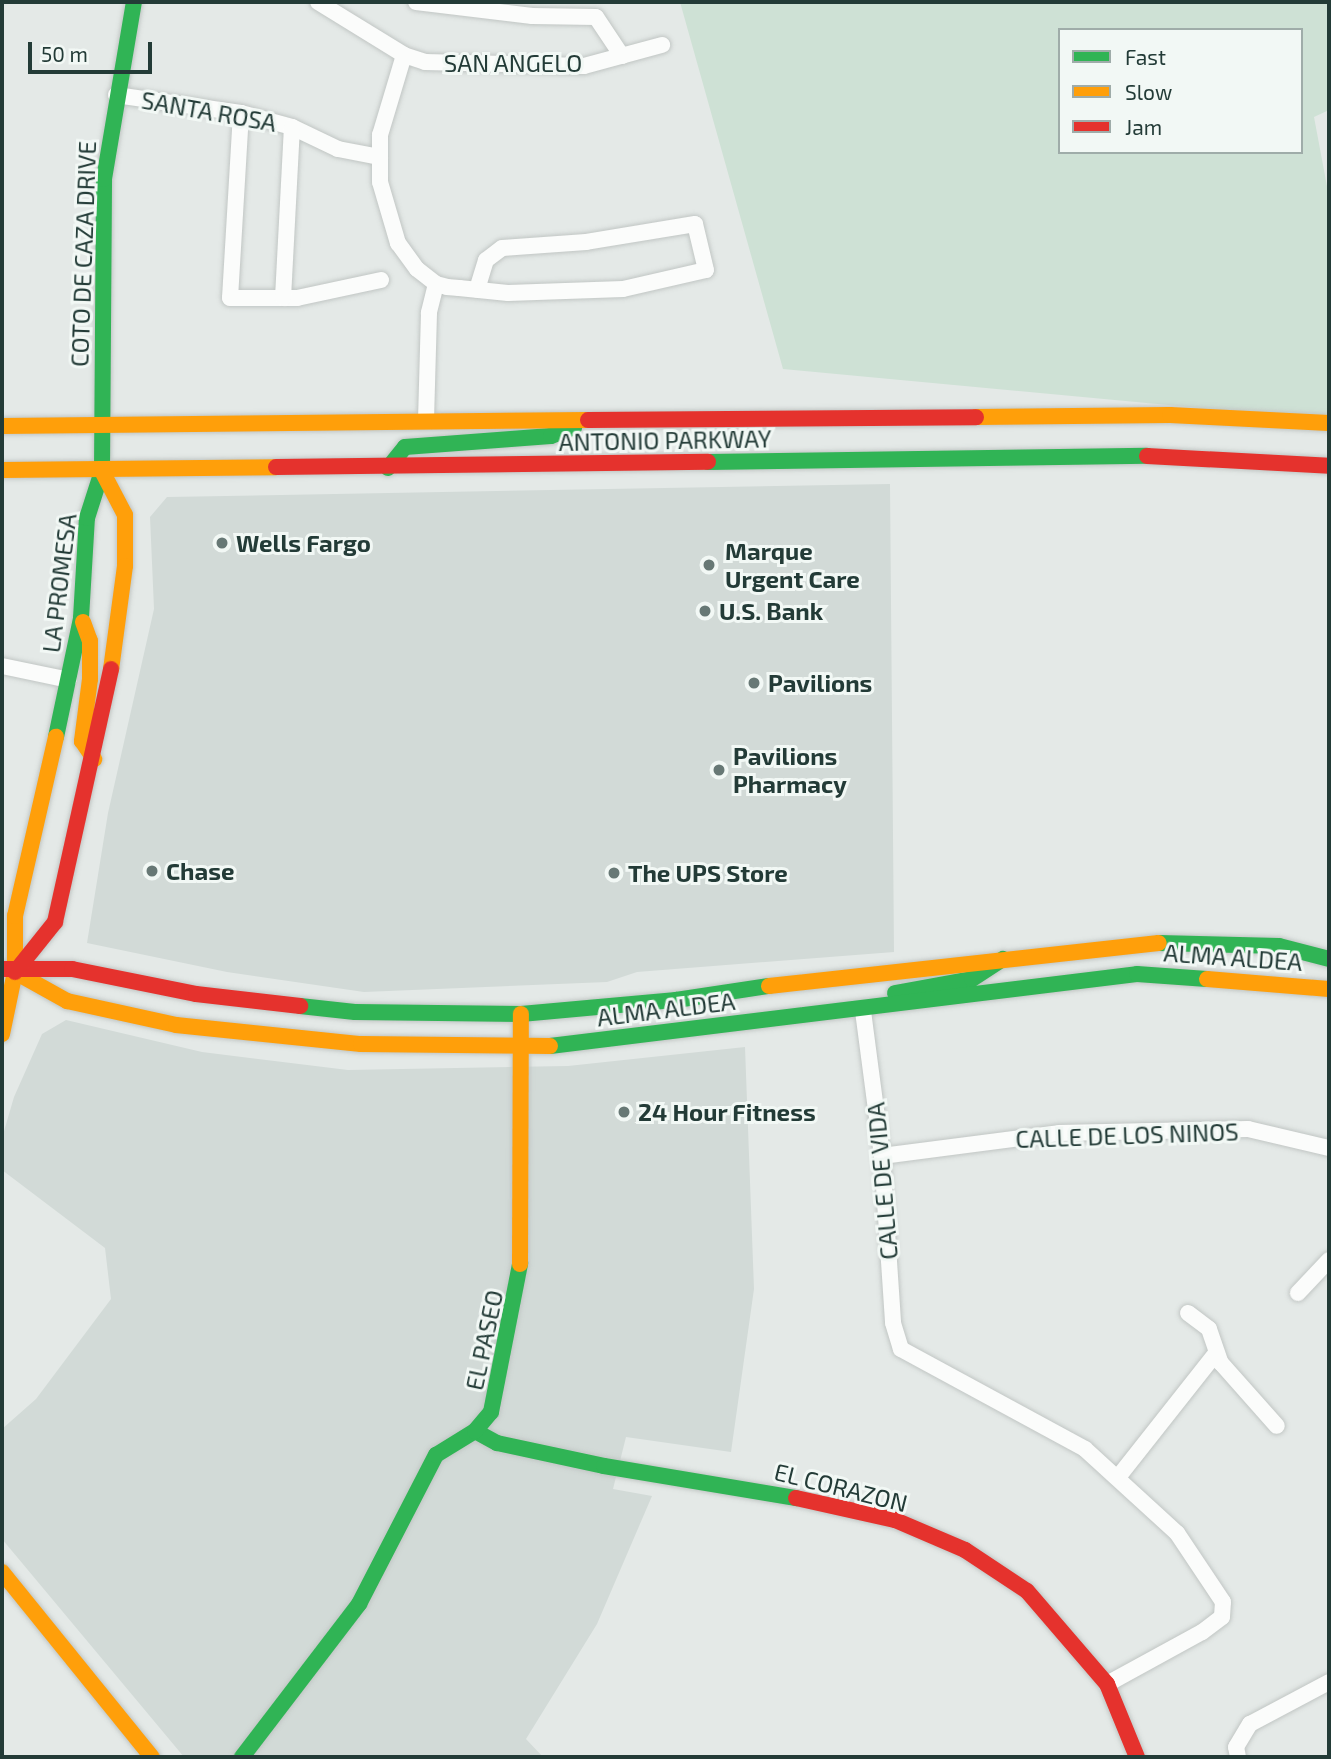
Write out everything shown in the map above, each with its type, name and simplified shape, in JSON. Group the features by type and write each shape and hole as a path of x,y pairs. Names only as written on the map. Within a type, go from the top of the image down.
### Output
{"main road":[{"name":"COTO DE CAZA DRIVE","path":"102,471 100,426 104,179 134,2"},
{"name":"ANTONIO PARKWAY","path":"2,426 312,426 426,420 1170,415 1329,423"},
{"path":"388,468 405,447 551,436 591,420"},
{"name":"ANTONIO PARKWAY","path":"2,470 388,468 1174,456 1329,466"},
{"path":"2,1034 8,971 55,922 94,759 125,566 125,515 102,471"},
{"name":"LA PROMESA","path":"8,971 15,916 81,618 87,518 102,471"},
{"path":"81,618 90,641 82,741 94,759"},
{"name":"ALMA ALDEA","path":"8,971 72,970 196,994 355,1012 521,1014 676,1000 1006,957 1164,942 1279,946 1329,959"},
{"path":"863,1011 899,990 972,979 1006,957"},
{"name":"ALMA ALDEA","path":"8,971 67,1001 176,1025 360,1044 522,1049 863,1011 1137,974 1329,989"},
{"name":"EL PASEO","path":"242,1757 359,1604 436,1455 475,1431 491,1412 520,1281 521,1014"},
{"name":"EL CORAZON","path":"475,1431 497,1443 590,1464 701,1479 895,1520 965,1550 1027,1591 1107,1684 1137,1757"},
{"path":"2,1572 152,1757"}],"street":[{"path":"416,2 491,12 596,17 622,56"},
{"name":"SAN ANGELO","path":"321,3 404,55 425,62 506,67 584,66 662,45"},
{"path":"404,55 385,115 380,157 385,209 398,243 417,269 436,284 477,290 623,289 706,270 695,224 600,240 502,248 486,260 477,290"},
{"name":"SANTA ROSA","path":"116,96 241,113 292,127 338,149 380,157"},
{"path":"241,113 230,298 283,298 381,280"},
{"path":"283,298 292,127"},
{"path":"426,420 428,323 436,284"},
{"path":"2,666 69,680"},
{"name":"CALLE DE VIDA","path":"863,1011 882,1156 893,1324 901,1349 1085,1449 1118,1476"},
{"name":"CALLE DE LOS NINOS","path":"882,1156 1059,1132 1248,1129 1329,1148"},
{"path":"1298,1293 1329,1260"},
{"path":"1188,1312 1209,1329 1216,1353 1277,1426"},
{"path":"1107,1684 1222,1617 1223,1602 1190,1548 1118,1476 1216,1353"},
{"path":"1237,1752 1250,1724 1329,1682"}],"shaded area":[{"path":"890,484 894,952 637,972 607,982 364,992 227,972 87,943 108,813 154,609 150,517 167,497"},
{"path":"66,1020 202,1052 348,1070 568,1066 745,1047 754,1289 731,1452 626,1437 613,1489 652,1496 597,1624 526,1739 543,1757 184,1757 2,1539 2,1429 36,1399 111,1299 105,1248 2,1170 2,1138 14,1097 42,1034"}],"green space":[{"path":"680,2 1329,2 1329,110 1314,117 1329,197 1329,420 783,369"}],"traffic: fast":[{"path":"56,737 81,618 87,518 102,471 104,179 134,2"},
{"path":"388,468 405,447 551,436 574,427"},
{"path":"708,462 1147,456"},
{"path":"1159,943 1279,946 1329,959"},
{"path":"895,993 972,979 1003,959"},
{"path":"550,1046 1137,974 1207,979"},
{"path":"300,1006 355,1012 521,1014 676,1000 769,986"},
{"path":"242,1757 359,1604 436,1455 475,1431 491,1412 520,1264"},
{"path":"475,1431 497,1443 604,1466 796,1498"}],"traffic: slow":[{"path":"976,417 1170,415 1329,423"},
{"path":"2,426 588,420"},
{"path":"2,470 276,467"},
{"path":"102,471 125,515 125,566 111,669"},
{"path":"83,622 90,641 90,679 82,741 94,759"},
{"path":"2,1034 15,972 15,916 56,737"},
{"path":"769,986 1159,943"},
{"path":"15,972 67,1001 176,1025 361,1044 550,1046"},
{"path":"1207,979 1329,989"},
{"path":"520,1264 521,1014"},
{"path":"2,1572 152,1757"}],"traffic: jam":[{"path":"588,420 976,417"},
{"path":"1147,456 1329,466"},
{"path":"276,467 708,462"},
{"path":"15,972 55,922 111,669"},
{"path":"2,969 72,969 196,994 300,1006"},
{"path":"796,1498 895,1520 965,1550 1027,1591 1107,1684 1137,1757"}],"place":[{"name":"Wells Fargo","path":"222,543"},
{"name":"Marque Urgent Care","path":"709,565"},
{"name":"U.S. Bank","path":"705,611"},
{"name":"Pavilions","path":"754,683"},
{"name":"Pavilions Pharmacy","path":"719,770"},
{"name":"Chase","path":"152,871"},
{"name":"The UPS Store","path":"614,873"},
{"name":"24 Hour Fitness","path":"624,1112"}]}
